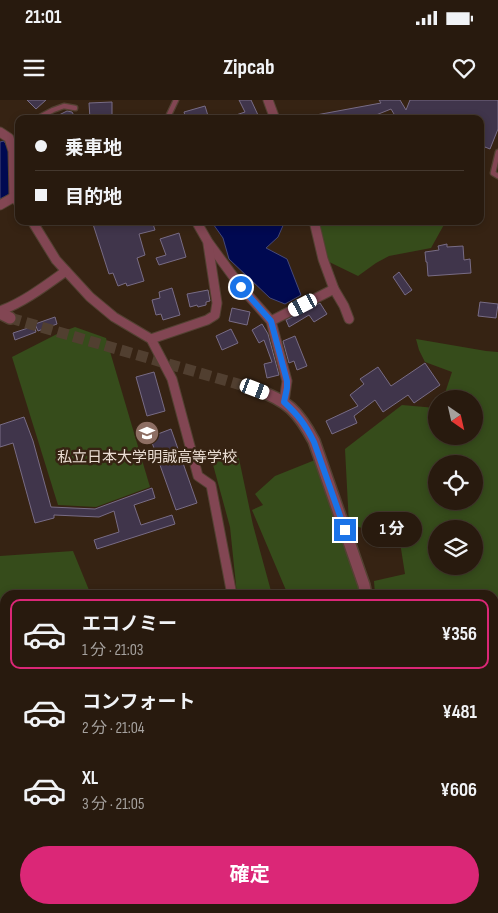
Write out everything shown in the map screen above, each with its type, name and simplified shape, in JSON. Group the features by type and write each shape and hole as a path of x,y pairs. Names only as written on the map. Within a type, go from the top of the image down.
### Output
{"street":[{"path":"268,100 272,115"},
{"path":"0,132 9,138 13,152 15,184"},
{"path":"0,205 15,200"},
{"path":"34,225 56,260 90,297 114,317 151,339 172,379 198,476 211,485 231,590"},
{"path":"198,225 208,242 241,287 271,321 287,381 284,402"},
{"path":"315,225 323,259 334,289 349,319"},
{"path":"151,339 207,320 215,315 217,303 208,242"},
{"path":"3,314 12,306 35,293 66,271"},
{"path":"271,321 334,289"},
{"path":"255,389 284,402 308,428 365,590"}],"lane":[{"path":"169,115 176,100"},
{"path":"44,115 64,106 75,108"},
{"path":"498,152 493,173 498,176"}],"green space":[{"path":"315,225 444,225 431,248 389,256 358,276 323,259"},
{"path":"75,327 106,338 150,487 96,507 58,505 12,357"},
{"path":"416,339 498,352 498,590 375,590 374,581 405,574 399,536 349,525 345,449 402,405 428,407 428,445 483,445 483,390 446,390 452,372 425,362"},
{"path":"209,450 238,454 253,525 271,590 236,590 230,527"},
{"path":"320,458 364,590 286,590 252,510 263,505 255,494 275,476"},
{"path":"73,551 89,590 0,590 0,556"}],"shaded area":[{"path":"4,141 15,159 15,166 10,194 0,199 0,142"},
{"path":"214,225 283,225 278,237 266,248 287,259 301,295 285,304 270,298 229,259 223,238"}],"building":[{"path":"27,100 46,100 36,109"},
{"path":"239,100 251,100 258,115 236,115 245,112"},
{"path":"379,100 400,100 406,110 410,100 498,100 498,129 490,149 485,147 484,150 484,115 395,115 391,109 376,115 316,115 381,103"},
{"path":"112,102 112,115 90,115 89,103"},
{"path":"205,106 208,115 185,115 184,112"},
{"path":"67,111 72,112 74,115 59,115"},
{"path":"93,225 153,225 155,230 139,234 145,255 137,258 144,281 127,286 126,283 118,286 113,273 109,274"},
{"path":"179,233 186,257 159,265 156,258 166,255 160,239"},
{"path":"447,244 447,247 463,246 464,260 470,259 471,273 428,276 425,252 439,250 438,246"},
{"path":"399,272 412,290 405,295 393,277"},
{"path":"172,288 180,315 163,320 161,314 156,315 152,300 160,298 159,292"},
{"path":"208,290 210,301 206,302 206,305 190,307 187,294"},
{"path":"480,302 498,304 496,318 478,316"},
{"path":"320,303 327,314 314,322 309,315 289,327 286,320"},
{"path":"232,308 250,312 247,325 229,321"},
{"path":"55,317 57,324 38,331 35,324"},
{"path":"262,324 268,334 279,375 267,378 264,364 272,362 264,340 259,343 252,330"},
{"path":"34,326 36,332 15,340 13,333"},
{"path":"231,329 238,343 222,350 216,336"},
{"path":"295,336 307,366 297,370 294,361 289,363 283,341"},
{"path":"425,363 440,385 433,390 428,390 428,393 414,403 408,395 383,412 375,400 354,416 357,423 332,434 326,421 358,406 350,395 364,384 360,379 378,367 391,386"},
{"path":"154,372 165,411 147,416 136,377"},
{"path":"24,417 33,441 51,507 95,509 152,488 155,498 134,505 141,525 172,515 175,524 97,549 94,540 119,532 114,511 99,517 54,515 54,518 35,523 13,443 0,447 0,425"},
{"path":"171,429 197,503 176,510 150,437"}],"tunnel":[{"path":"10,318 255,389"}],"place":[{"name":"私立日本大学明誠高等学校","path":"147,433"}],"route":[{"path":"241,287 271,321 287,381 284,402 308,428 345,530"}]}
